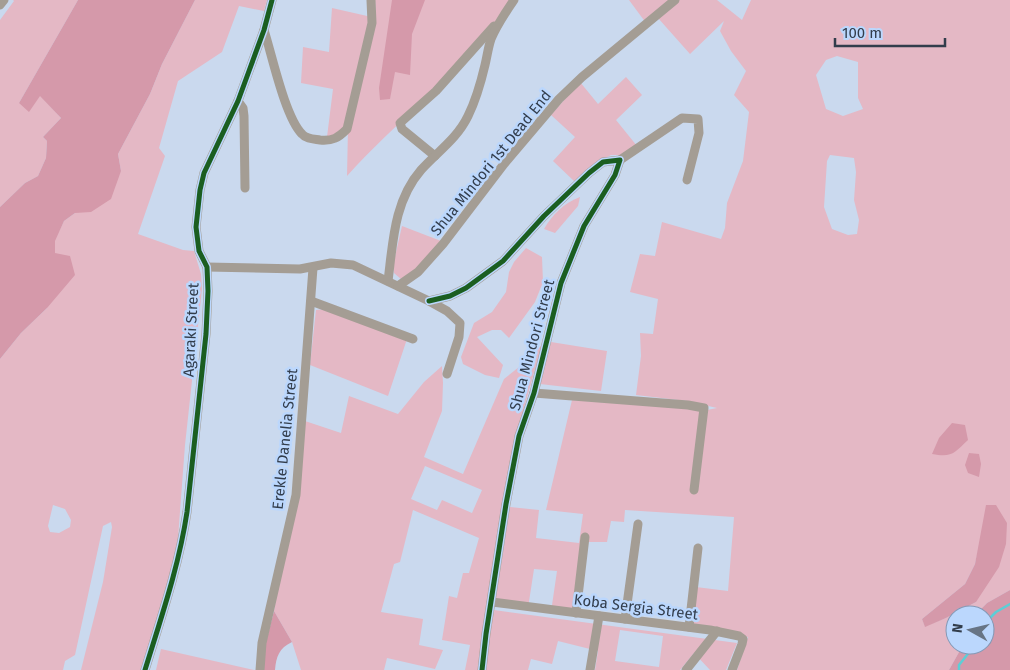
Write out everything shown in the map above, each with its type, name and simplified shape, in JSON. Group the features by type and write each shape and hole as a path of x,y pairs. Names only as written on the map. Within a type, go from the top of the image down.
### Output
{"street":[{"path":"0,6 4,0"},
{"name":"Agaraki Street","path":"145,670 184,537 206,334 208,291 207,267 199,251 196,227 200,190 204,173 238,100 264,30 272,0"},
{"path":"264,30 285,101 296,126 303,136 308,138 323,140 338,138 347,129 372,23 371,0"},
{"path":"436,156 402,129 400,123 436,91 500,20 514,0"},
{"name":"Shua Mindori 1st Dead End","path":"398,286 418,272 443,244 504,164 559,99 582,77 675,0"},
{"path":"388,281 396,218 408,189 420,171 460,130 468,115 485,66 490,41 500,20"},
{"path":"238,100 243,108 244,116 245,188"},
{"path":"429,301 450,296 466,288 503,261 544,216 589,173 603,162 620,160 682,118 698,119 699,133 687,180"},
{"name":"Shua Mindori Street","path":"482,670 506,504 517,444 534,393 561,283 584,226 615,175 620,160"},
{"path":"207,267 300,269 331,263 353,265 429,301 447,311 460,323 459,337 448,374"},
{"name":"Erekle Danelia Street","path":"260,670 262,643 296,495 313,268"},
{"path":"311,302 413,338"},
{"path":"534,393 688,405 704,408 694,490"},
{"path":"625,619 638,524"},
{"path":"576,613 586,537"},
{"path":"689,627 698,548"},
{"name":"Koba Sergia Street","path":"492,602 689,627 738,636 742,639 742,644 732,670"},
{"path":"590,670 599,616"},
{"path":"686,670 717,631"}],"shaded area":[{"path":"13,0 78,0 19,103 40,95 61,118 43,137 47,141 46,158 38,176 25,183 0,207 0,20"},
{"path":"78,0 195,0 162,64 150,94 118,154 121,171 111,199 91,212 75,213 64,221 55,241 55,253 70,256 75,275 47,308 21,333 0,359 0,207 25,183 38,176 46,158 47,141 43,137 61,118 40,96 29,112 19,103"},
{"path":"195,0 267,0 264,11 239,6 222,52 178,81 159,148 165,156 138,234 183,250 194,251 201,274 202,289 185,445 178,538 170,578 141,670 81,670 103,582 112,527 111,522 103,526 75,655 65,661 63,670 0,670 0,359 21,333 47,308 55,253 54,241 64,221 121,171 118,154 150,94 162,64","holes":["53,505 65,509 71,520 70,527 59,533 50,532 48,526"]},
{"path":"375,0 514,0 458,64 347,176 348,128 337,135 327,137 333,89 301,83 303,47 329,52 332,8 376,18"},
{"path":"392,0 425,0 412,34 410,75 395,72 390,99 380,100 379,88"},
{"path":"629,0 671,0 646,23"},
{"path":"678,0 717,0 742,20 751,0 1010,0 1010,590 985,605 970,605 976,602 981,538 975,564 965,584 922,619 925,626 945,618 945,655 957,655 949,670 737,670 748,637 691,630 696,587 728,591 734,517 625,510 624,522 611,521 607,542 586,542 576,616 551,612 557,571 534,569 528,608 495,603 510,507 539,510 536,538 579,543 583,514 546,510 572,400 707,410 717,408 687,401 636,395 641,356 640,333 653,334 658,299 630,292 640,254 655,256 662,222 721,239 725,228 727,203 743,161 749,112 734,95 746,71 731,51 720,31 724,21 690,54 658,18","holes":["837,56 858,62 858,98 863,109 843,116 826,109 816,75 826,60","830,155 854,158 856,172 854,200 859,220 857,234 848,235 832,229 824,207 827,161"]},
{"path":"626,77 642,95 616,120 637,146 620,155 611,155 601,160 574,181 553,161 575,137 551,115 580,82 598,104"},
{"path":"580,197 578,206 555,233 544,229 559,210"},
{"path":"402,226 441,241 421,266 401,279 394,273 394,261"},
{"path":"526,248 542,257 543,282 535,302 509,338 501,330 492,330 477,337 503,365 499,378 485,375 463,364 461,357 474,323 492,312 506,292 509,272 514,262"},
{"path":"326,309 407,339 388,396 310,365 316,310"},
{"path":"551,342 607,351 601,391 540,384"},
{"path":"542,345 516,436 479,670 465,670 470,645 442,640 449,596 457,598 463,573 469,573 479,538 413,510 400,562 394,564 381,612 423,619 419,645 443,650 435,669 387,658 384,670 301,670 292,642 274,611 305,421 341,433 349,396 398,414 424,382 442,366 442,411 424,457 463,474 504,379","holes":["425,466 482,490 472,513 442,500 437,510 411,499"]},
{"path":"952,423 965,425 968,440 948,455 932,454 939,438"},
{"path":"969,453 979,454 981,464 979,477 968,473 965,465"},
{"path":"986,505 996,505 1007,523 1006,544 999,567 976,602 970,605 945,605 945,618 925,627 922,619 965,584 975,564"},
{"path":"1010,590 1010,670 949,670 957,655 995,655 995,605 985,605"},
{"path":"494,610 737,643 726,670 710,670 694,653 680,670 595,670 598,651 558,641 552,664 531,659 528,670 486,670 489,635","holes":["620,630 663,636 659,667 615,661"]},
{"path":"274,611 292,642 279,653 275,670 263,670 265,646"},
{"path":"161,649 254,670 156,670"}],"waterway":[{"path":"995,613 1010,604"},
{"path":"959,670 959,665 967,655"}],"cycle path":[{"path":"145,670 174,572 187,512 206,334 208,291 207,267 199,251 196,227 200,190 204,173 238,101 264,30 272,0"},
{"path":"429,301 450,296 466,288 503,261 544,216 589,173 603,162 620,160 615,175 584,226 561,283 534,393 519,436 506,504 482,670"}]}
